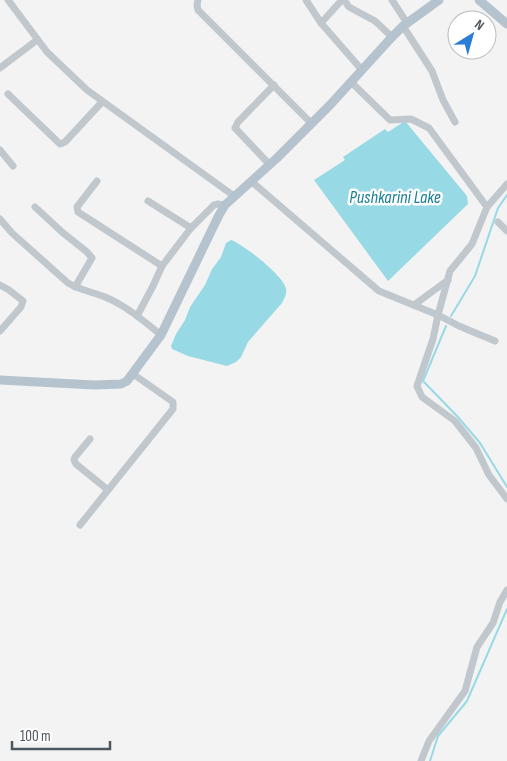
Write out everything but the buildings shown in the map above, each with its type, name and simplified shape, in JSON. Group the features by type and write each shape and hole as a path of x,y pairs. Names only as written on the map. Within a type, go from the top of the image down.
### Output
{"main road":[{"path":"0,380 94,385 127,381 161,335 225,206 312,123 405,24 439,0"},
{"path":"479,0 507,23"}],"street":[{"path":"8,0 37,40 87,90 234,196"},
{"path":"198,0 198,10 312,123"},
{"path":"306,0 322,23 361,69"},
{"path":"322,23 343,0 349,7 375,21 392,37"},
{"path":"392,0 432,71 443,100 455,122"},
{"path":"0,68 37,40"},
{"path":"351,82 390,120 410,119 429,128 487,207"},
{"path":"270,165 235,128 238,122 274,85"},
{"path":"8,94 60,144 66,142 102,102"},
{"path":"0,150 13,166"},
{"path":"97,181 77,206 78,212 162,266"},
{"path":"252,182 378,290 495,341"},
{"path":"507,184 487,207 472,244 450,271 433,339 416,386 418,392 429,403 451,417 476,448 489,475 507,499"},
{"path":"148,201 191,228"},
{"path":"137,316 162,266 191,228 214,205 225,206"},
{"path":"35,207 92,258 75,287"},
{"path":"0,219 12,233 68,283 106,297 137,316 161,335"},
{"path":"498,222 507,231"},
{"path":"414,305 448,280"},
{"path":"0,285 23,301 21,307 0,331"},
{"path":"80,525 174,409 172,402 133,374"},
{"path":"90,440 74,460 76,464 108,490"},
{"path":"421,761 429,741 465,691 477,647 493,623 500,602 507,590"}],"water":[{"name":"Pushkarini Lake","path":"405,121 467,196 468,204 388,281 314,180 345,160 343,157 385,129 388,132"},
{"path":"231,240 253,254 271,269 284,284 286,291 282,303 248,342 241,357 236,362 227,366 188,356 172,349 171,346 190,307 221,257 226,243"}],"waterway":[{"path":"451,316 475,276 498,208 507,195"},
{"path":"446,326 423,381 480,443 507,487"},
{"path":"430,761 438,736 467,701 507,609"}]}
